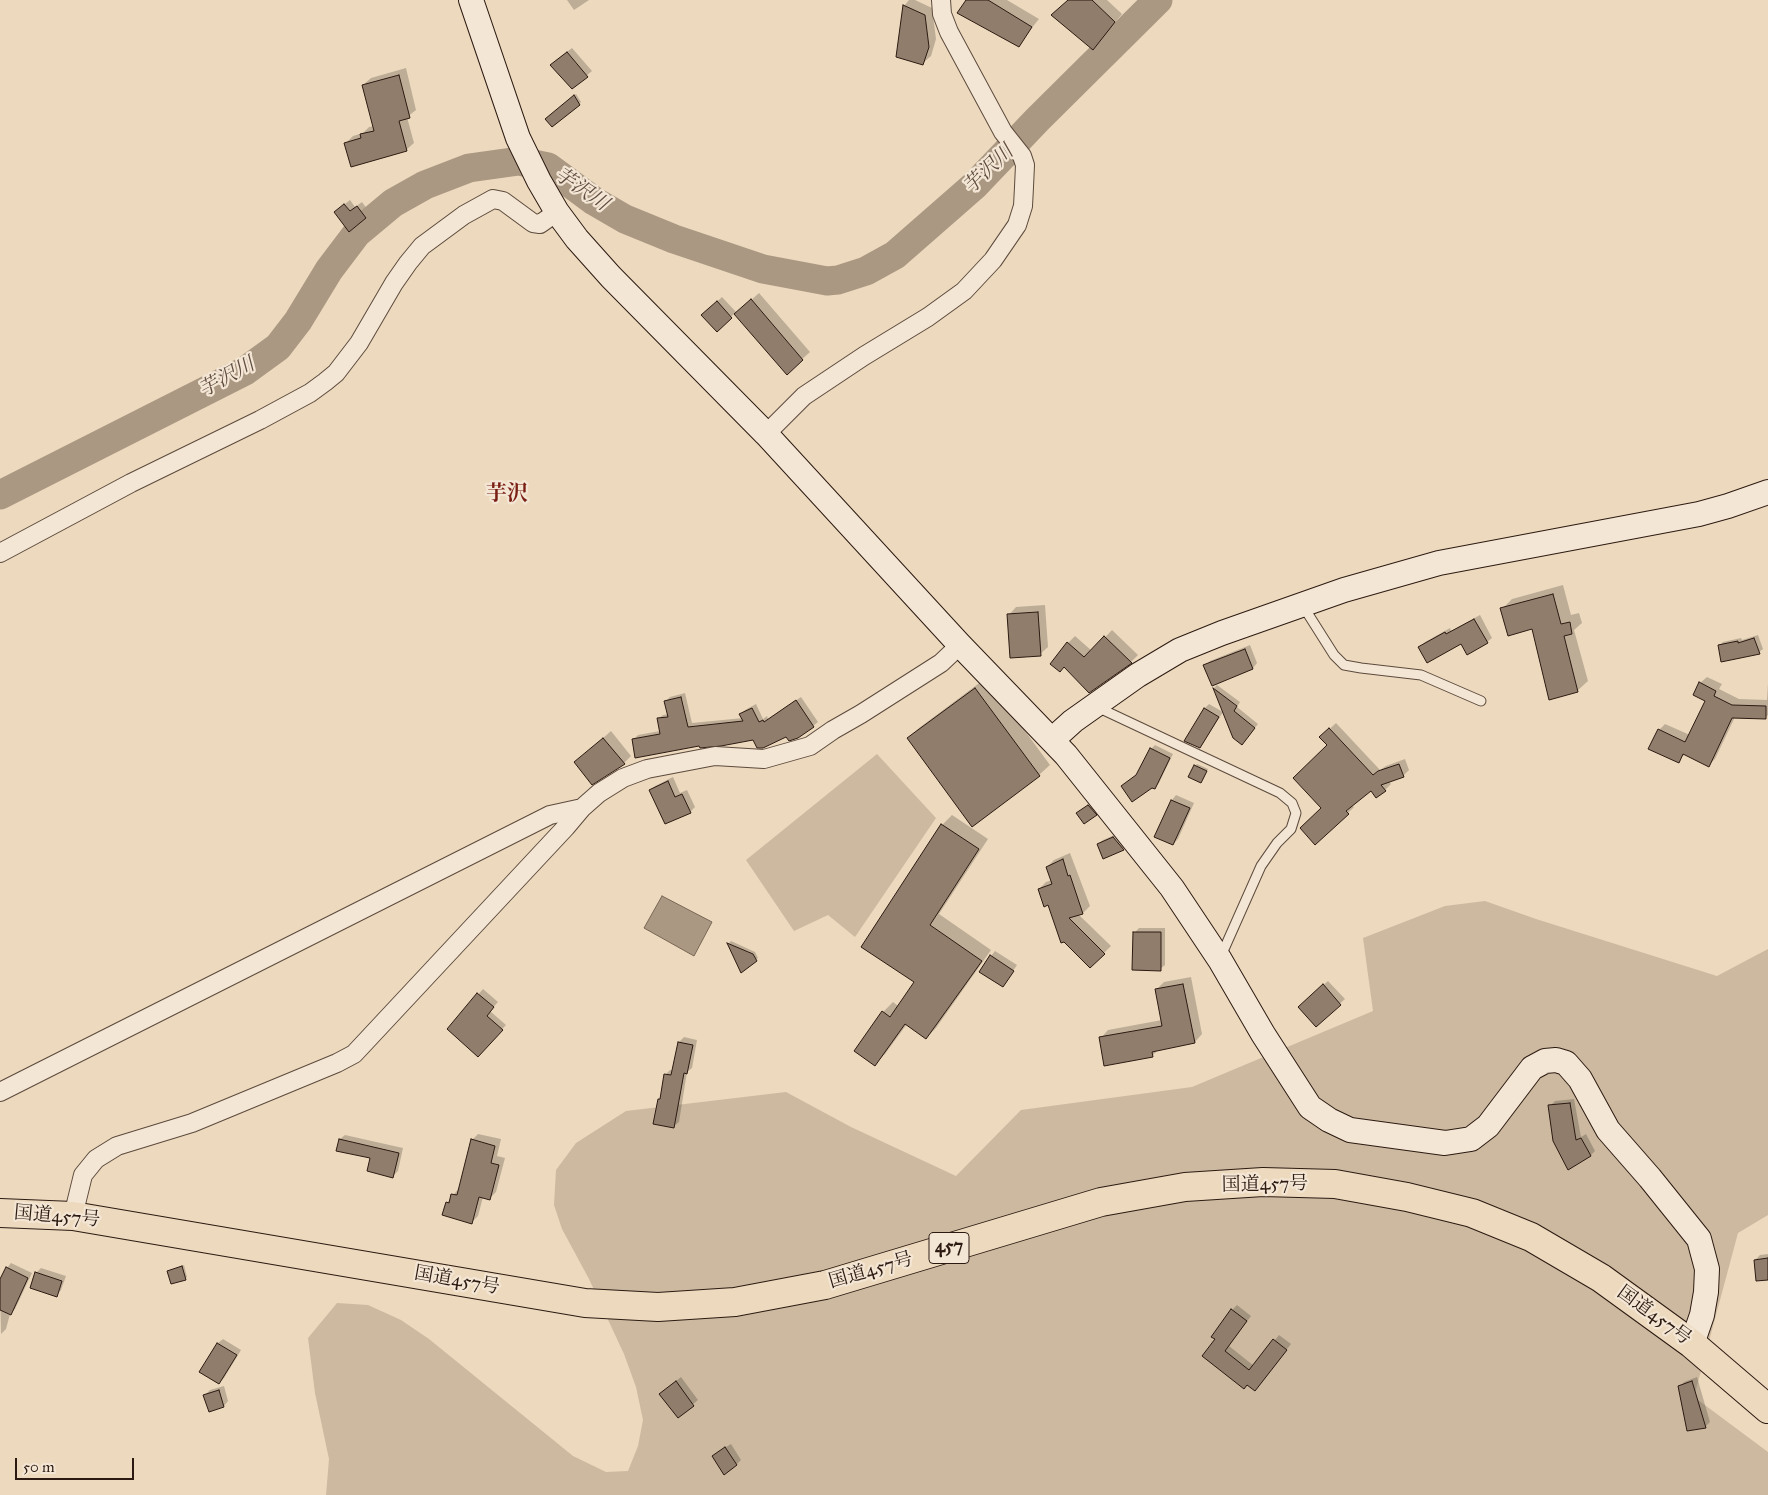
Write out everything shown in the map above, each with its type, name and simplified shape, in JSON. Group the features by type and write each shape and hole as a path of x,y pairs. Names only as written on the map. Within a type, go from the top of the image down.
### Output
{"highway":[{"name":"国道457号","path":"0,1213 73,1216 585,1303 658,1307 735,1302 825,1285 1101,1202 1185,1187 1263,1182 1335,1184 1407,1197 1472,1213 1531,1237 1601,1278 1692,1344 1768,1409"}],"street":[{"path":"471,0 521,144 538,181 557,212 577,239 611,277 766,434 960,645 1066,755 1172,888 1220,960 1263,1034 1310,1107 1329,1120 1350,1130 1445,1143 1471,1139 1488,1126 1532,1068 1545,1061 1556,1060 1566,1063 1580,1079 1608,1130 1699,1239 1707,1270 1706,1292 1702,1315 1692,1344"},
{"path":"766,434 804,396 947,304 970,285 993,260 1017,225 1024,187 1022,156 1003,132 949,32 942,14 941,0"},
{"path":"0,553 131,483 260,420 310,393 336,373 359,343 394,283 422,246 464,214 493,200 503,201 533,223 540,224 557,212"},
{"path":"1052,740 1073,721 1138,675 1180,650 1222,633 1344,590 1439,563 1699,514 1768,492"},
{"path":"73,1216 84,1175 96,1159 117,1146 192,1122 337,1063 354,1054 453,946 560,834 582,808 623,778 647,769 715,756 764,759 810,746 941,663 960,645"},
{"path":"0,1092 550,816 582,808"}],"lane":[{"path":"1302,605 1334,655 1344,664 1361,668 1421,675 1481,701"},
{"path":"1095,706 1280,793 1292,803 1296,813 1290,829 1277,842 1261,866 1220,960"}],"shaded area":[{"path":"877,754 936,818 855,937 828,915 794,931 746,860"},
{"path":"662,896 712,922 694,956 644,928"},
{"path":"1485,901 1717,976 1768,949 1768,1215 1738,1233 1694,1397 1768,1452 1768,1495 326,1495 329,1459 315,1393 308,1338 337,1303 368,1305 401,1320 429,1339 573,1456 606,1472 628,1471 638,1446 643,1420 636,1387 624,1354 589,1279 562,1229 554,1205 556,1170 576,1143 626,1111 786,1092 851,1127 956,1176 1021,1110 1192,1087 1373,1011 1363,938 1445,906"}],"building":[{"path":"966,0 988,0 1032,27 1019,47 957,13"},
{"path":"1068,0 1092,0 1115,22 1093,50 1051,15"},
{"path":"903,5 925,15 929,47 923,65 896,57"},
{"path":"567,52 588,77 572,89 550,65"},
{"path":"399,75 410,118 399,121 407,151 351,167 344,143 361,138 360,134 374,131 362,85"},
{"path":"574,95 580,105 552,127 545,119"},
{"path":"344,204 350,211 357,206 366,218 349,232 334,212"},
{"path":"751,299 803,360 787,375 734,314"},
{"path":"717,301 732,318 717,332 701,315"},
{"path":"1553,594 1561,624 1570,622 1572,634 1564,636 1578,692 1549,700 1532,629 1508,636 1500,608"},
{"path":"1038,612 1041,656 1010,658 1007,614"},
{"path":"1474,619 1488,643 1467,655 1461,644 1427,663 1418,647"},
{"path":"1104,636 1132,663 1089,693 1064,667 1060,672 1050,664 1067,642 1084,657"},
{"path":"1754,638 1760,654 1721,662 1718,645 1738,641 1738,643"},
{"path":"1245,649 1253,669 1212,686 1203,665"},
{"path":"1699,682 1716,691 1714,696 1732,705 1766,706 1766,719 1732,718 1709,767 1683,754 1679,763 1648,749 1658,729 1685,742 1705,701 1693,695"},
{"path":"975,688 1040,776 972,827 907,738"},
{"path":"1213,688 1237,706 1234,711 1255,728 1242,745 1233,738"},
{"path":"681,697 688,727 743,721 739,714 752,708 759,722 763,720 764,722 796,700 814,727 798,738 789,741 786,737 763,748 757,748 753,740 721,746 700,748 699,746 635,758 632,739 660,734 657,718 668,717 664,701"},
{"path":"1204,708 1219,717 1200,748 1184,741"},
{"path":"1329,728 1373,775 1378,771 1399,764 1404,777 1381,785 1386,791 1376,798 1371,791 1346,811 1349,814 1315,845 1300,828 1321,808 1293,778 1327,745 1319,737"},
{"path":"603,738 625,764 592,785 574,762"},
{"path":"1150,748 1170,758 1155,789 1152,788 1132,802 1121,786 1136,775"},
{"path":"1194,765 1207,771 1201,783 1188,777"},
{"path":"668,781 675,797 682,794 691,813 665,824 649,790"},
{"path":"1171,800 1190,808 1173,845 1154,837"},
{"path":"1088,805 1097,815 1084,824 1076,813"},
{"path":"941,824 979,849 930,925 982,961 926,1039 905,1024 875,1066 854,1051 882,1011 890,1017 914,982 861,947"},
{"path":"1113,837 1124,850 1103,859 1097,844"},
{"path":"1063,859 1083,914 1069,918 1105,954 1090,968 1064,942 1061,943 1048,905 1044,907 1038,889 1052,884 1046,867"},
{"path":"1133,932 1161,932 1161,971 1132,970"},
{"path":"727,943 753,954 757,961 741,973"},
{"path":"990,955 1014,971 1003,987 979,972"},
{"path":"1183,984 1195,1043 1152,1052 1153,1057 1104,1066 1099,1037 1162,1026 1155,989"},
{"path":"1323,984 1341,1005 1316,1027 1298,1007"},
{"path":"477,993 494,1007 487,1016 503,1030 478,1057 447,1029"},
{"path":"678,1042 693,1045 687,1074 684,1073 674,1128 653,1124 664,1074 671,1075"},
{"path":"1570,1103 1576,1140 1581,1138 1591,1156 1568,1170 1553,1141 1548,1105"},
{"path":"339,1139 399,1153 393,1178 367,1171 370,1158 336,1151"},
{"path":"471,1139 495,1146 491,1163 499,1165 490,1200 479,1197 472,1224 442,1215 446,1202 449,1203 451,1194 457,1195"},
{"path":"1768,1258 1768,1280 1756,1281 1754,1260"},
{"path":"182,1266 186,1280 171,1284 167,1271"},
{"path":"6,1267 28,1278 11,1315 0,1310 0,1279"},
{"path":"35,1272 62,1281 57,1297 30,1288"},
{"path":"1231,1309 1247,1321 1225,1351 1249,1370 1273,1339 1287,1350 1255,1391 1247,1385 1244,1389 1202,1356 1215,1339 1211,1337"},
{"path":"217,1343 237,1355 219,1384 199,1372"},
{"path":"676,1381 694,1406 678,1418 659,1394"},
{"path":"1692,1381 1706,1428 1687,1431 1678,1386"},
{"path":"219,1390 224,1407 209,1412 203,1395"},
{"path":"725,1447 737,1465 724,1475 712,1456"}],"waterway":[{"name":"芋沢川","path":"0,495 245,371 278,347 298,321 329,270 357,233 393,203 425,185 469,168 519,161 548,167 594,201 625,219 674,239 763,269 827,281 838,280 866,271 895,255 975,185 1037,120 1158,0"}],"district":[{"name":"芋沢","path":"507,495"}]}
